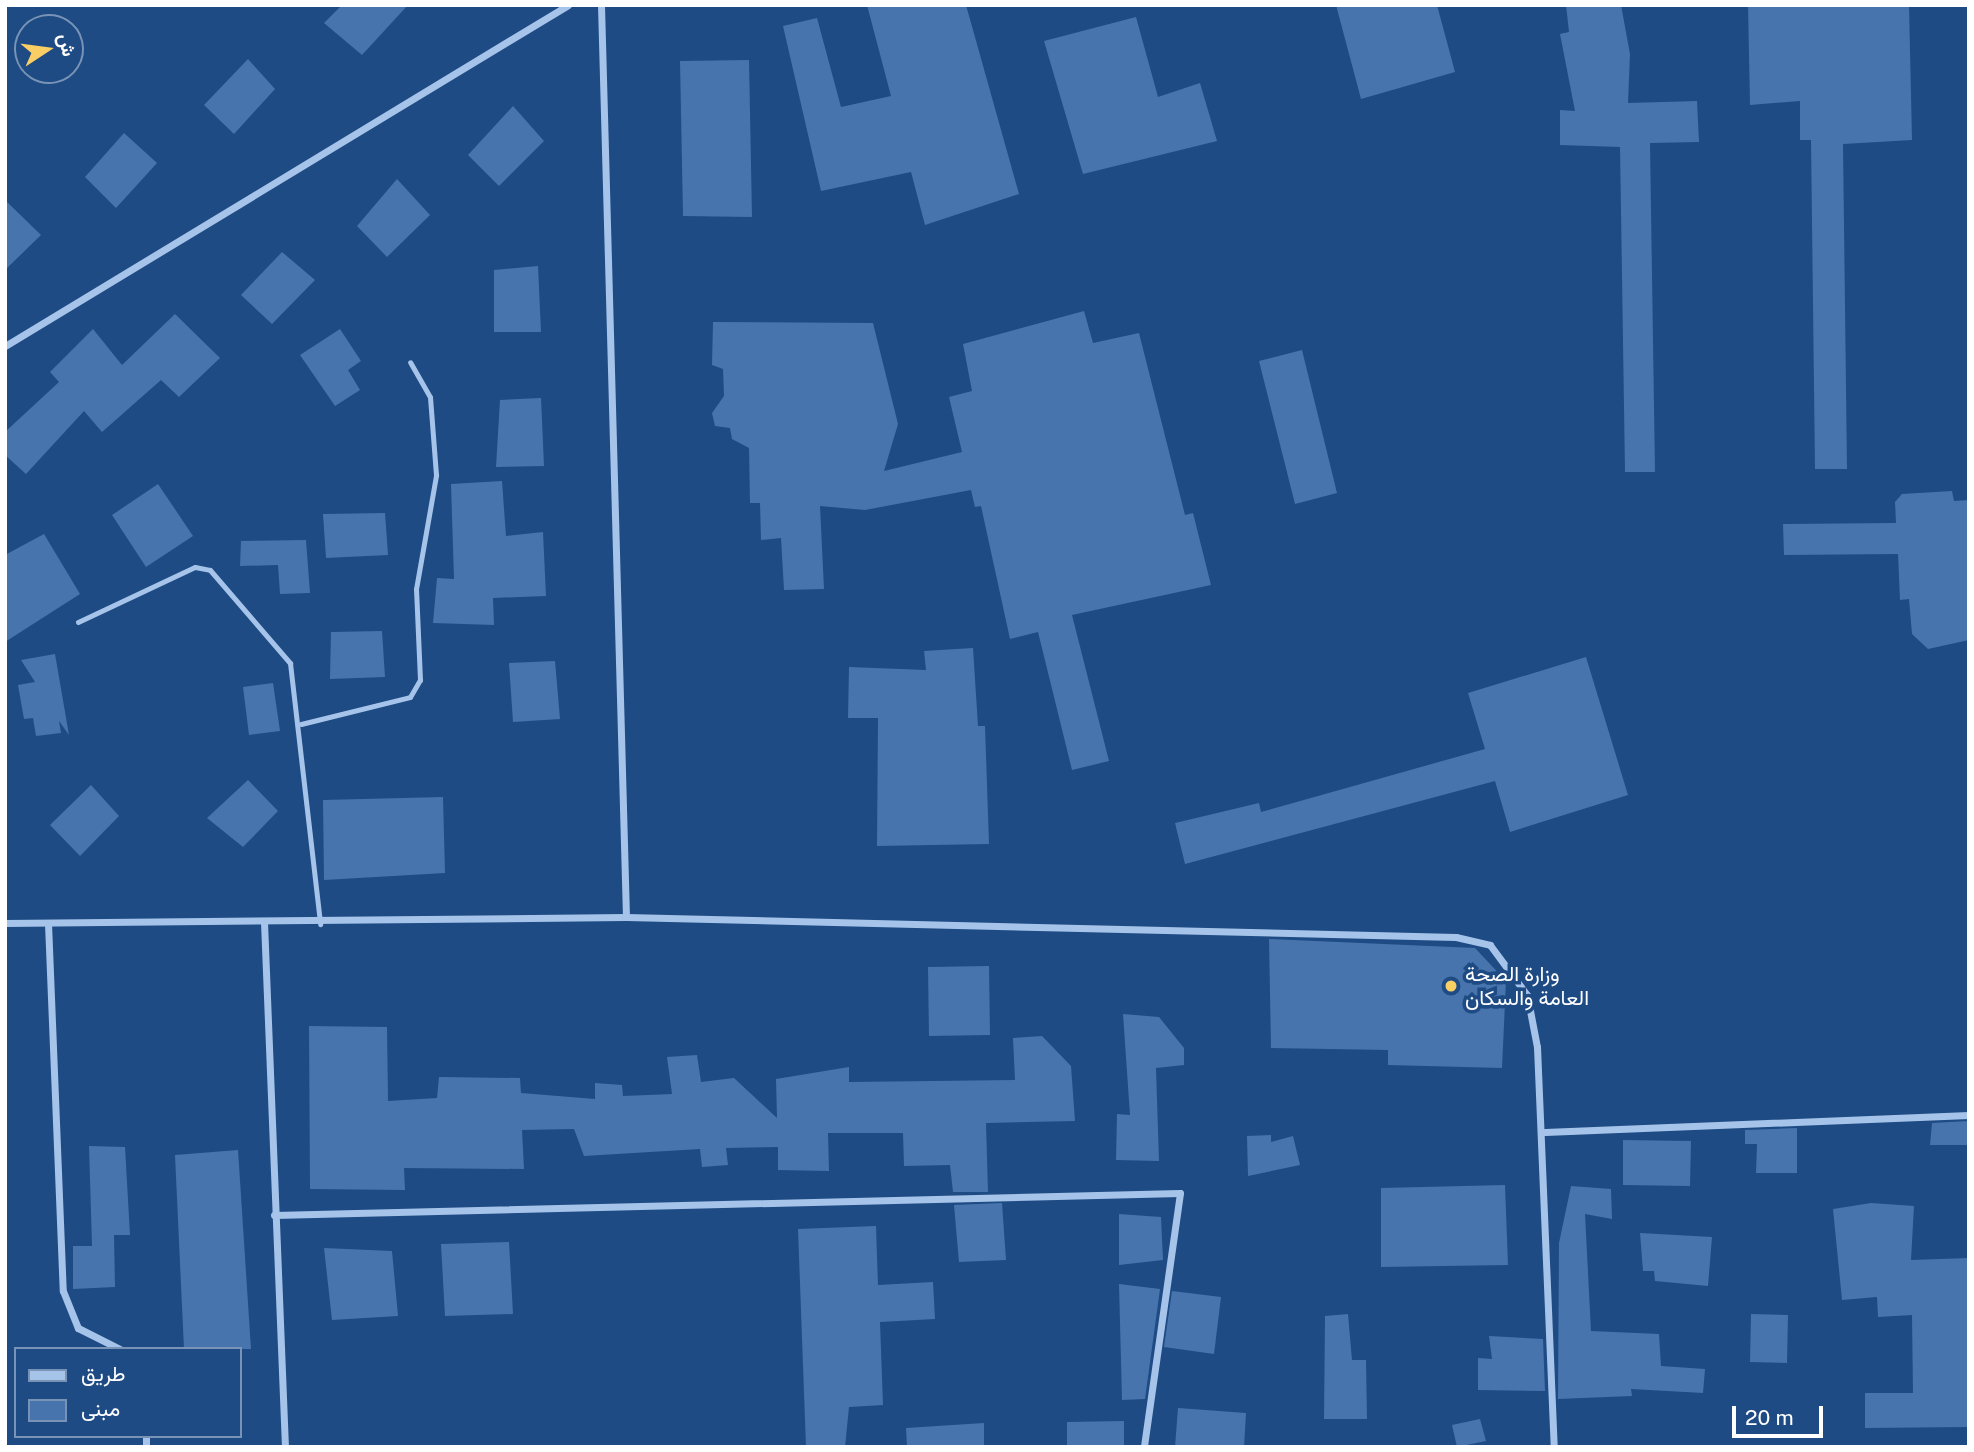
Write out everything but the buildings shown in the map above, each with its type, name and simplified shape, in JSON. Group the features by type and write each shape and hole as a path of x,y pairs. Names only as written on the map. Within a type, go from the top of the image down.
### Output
{"street":[{"path":"5,346 568,5"},
{"path":"601,5 626,917"},
{"path":"5,923 320,924 626,917 1456,937 1490,945 1527,995 1545,1132 1554,1447"},
{"path":"264,922 285,1447"},
{"path":"48,923 63,1291 78,1328 116,1347"},
{"path":"1545,1132 1969,1115"},
{"path":"274,1215 1180,1193 1144,1447"}],"lane":[{"path":"301,724 411,696 420,680 416,589 436,475 430,397 410,362"},
{"path":"78,622 195,567 210,569 290,663 301,724 320,924"}],"place":[{"name":"وزارة الصحة العامة والسكان","path":"1451,986"}]}
